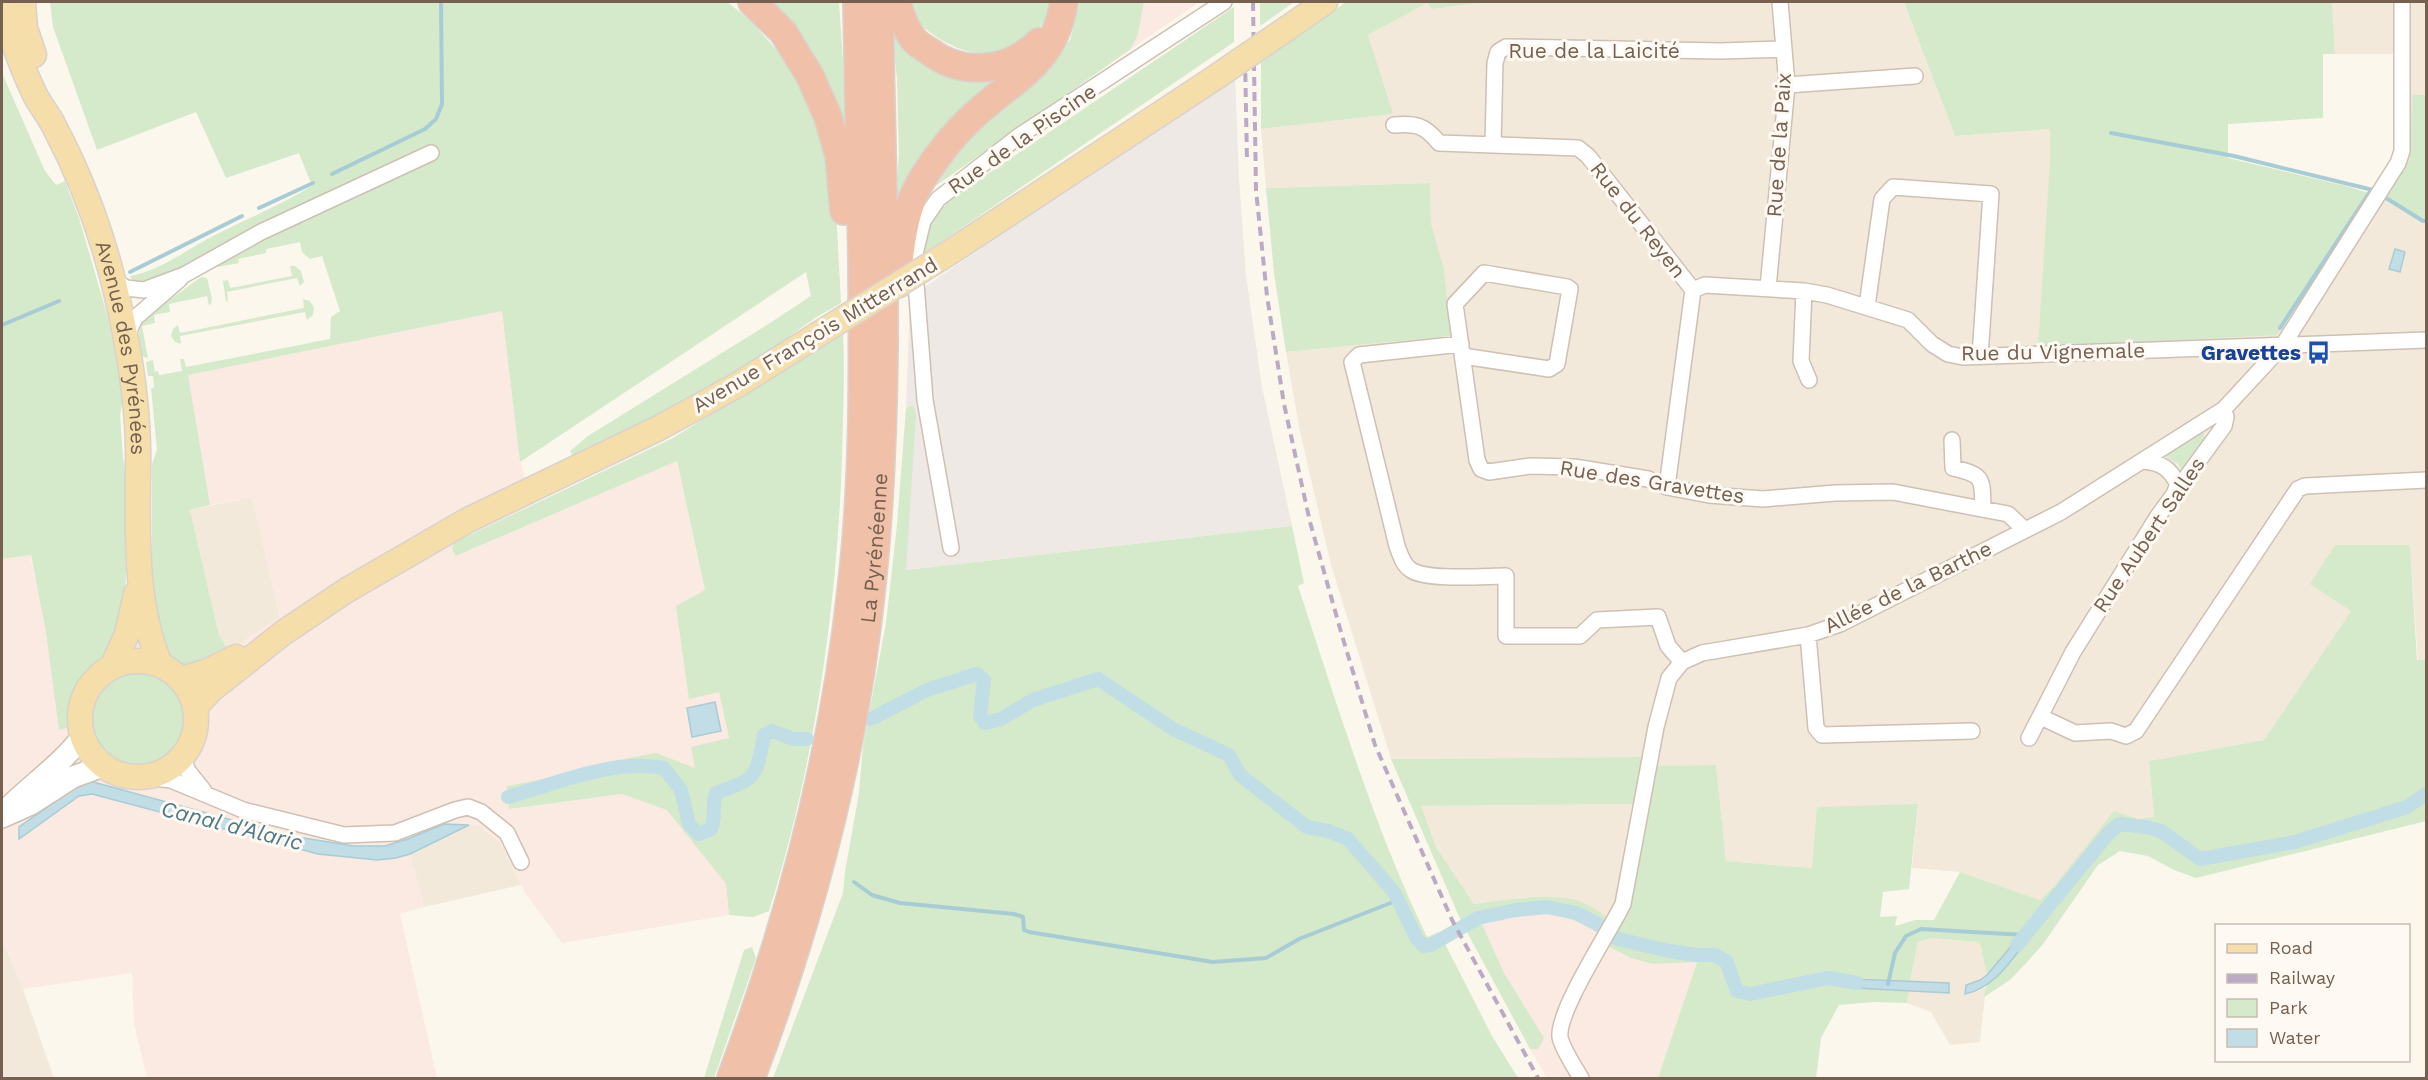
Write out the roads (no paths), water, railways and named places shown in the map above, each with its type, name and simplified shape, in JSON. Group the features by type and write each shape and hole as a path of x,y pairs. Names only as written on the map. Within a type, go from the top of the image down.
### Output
{"highway":[{"path":"752,2 783,32 810,76 828,117 839,155 848,290 863,337"},
{"name":"La Pyrénéenne","path":"731,1078 765,989 793,894 819,784 835,701 852,584 859,509 863,337 857,2"},
{"name":"La Pyrénéenne","path":"751,1078 782,996 812,900 838,792 854,709 872,586 880,486 884,374 879,2"},
{"path":"897,2 901,18 915,41 939,59 983,70 1016,59 1031,49 1045,36 1063,6"},
{"path":"884,374 897,338 898,264 911,201 935,160 966,122 1041,58 1053,42 1063,6"}],"main road":[{"name":"Avenue des Pyrénées","path":"2,2 18,55 36,96 54,126"},
{"name":"Avenue des Pyrénées","path":"22,2 26,28 54,126 92,214 113,279 126,338 137,432 139,580"},
{"name":"Avenue François Mitterrand","path":"195,707 211,690 283,633 347,590 468,520 659,428 739,384 952,251 1216,77 1325,2"},
{"path":"139,580 149,638 160,664"},
{"path":"113,665 127,634 139,580"},
{"name":"Avenue François Mitterrand","path":"182,679 208,671 283,633"},
{"path":"128,660 160,664 182,679 191,693 195,707 195,734 182,758 163,772 147,777 132,777 116,773 103,766 82,737 80,715 87,691 99,675 113,665 128,660"},
{"path":"2,816 24,791 68,755 82,737"},
{"path":"2,816 31,804 73,777 103,766"}],"street":[{"name":"Rue de la Piscine","path":"951,548 925,400 915,258 923,221 938,199 1019,136 1224,2"},
{"name":"Rue de la Paix","path":"1768,288 1787,85 1780,2"},
{"name":"Rue Aubert Salles","path":"2029,738 2073,652 2174,494 2224,426 2226,417 2224,410 2283,345 2398,163 2402,150 2402,2"},
{"name":"Rue de la Laicité","path":"1493,144 1495,63 1498,52 1506,47 1720,51 1784,49"},
{"path":"1787,85 1915,76"},
{"name":"Rue du Reyen","path":"1394,125 1413,123 1424,127 1439,143 1578,148 1588,156 1693,290 1667,487"},
{"path":"113,279 126,288 144,290 184,275 261,232 431,153"},
{"path":"1867,306 1882,199 1893,187 1991,194 1980,357"},
{"path":"1462,350 1455,304 1484,273 1567,287 1571,293 1557,364 1553,368 1462,350 1359,355 1352,362 1402,560 1411,570 1431,576 1506,576 1506,636 1580,636 1597,620 1658,617 1668,646 1682,662 1669,678 1659,718 1623,904 1613,924 1601,940 1564,1017 1560,1037 1581,1078"},
{"path":"126,338 135,318 184,275"},
{"name":"Rue du Vignemale","path":"1693,290 1705,285 1804,291 1867,306 1908,320 1932,344 1948,354 1963,357 2427,340"},
{"path":"1804,291 1801,361 1809,380"},
{"name":"Rue des Gravettes","path":"1462,350 1477,460 1481,469 1490,472 1530,466 1574,467 1647,479 1667,487 1709,495 1763,499 1835,493 1893,492 2008,514 2024,529"},
{"name":"Allée de la Barthe","path":"1682,662 1701,653 1808,635 1840,624 2061,512 2224,410"},
{"path":"1952,440 1953,468 1973,472 1982,483 1983,509"},
{"path":"2144,461 2160,463 2170,471 2178,484 2174,494"},
{"path":"2041,717 2075,733 2111,731 2126,736 2136,731 2298,489 2306,486 2427,480"},
{"path":"1808,635 1816,728 1822,735 1972,731"},
{"path":"182,758 197,785 208,795"},
{"path":"147,777 171,780 243,810 344,835 395,833 468,807 482,812 507,833 521,862"}],"water":[{"path":"2395,249 2405,252 2400,272 2389,269"},
{"path":"715,702 721,731 692,737 687,708"},
{"path":"86,780 291,836 354,846 385,846 444,824 469,825 410,854 377,860 318,854 92,794 79,796 19,839 19,827"},
{"path":"2025,930 2032,934 2003,970 1986,985 1965,994 1966,985 1987,975"},
{"path":"1841,977 1949,983 1949,993 1840,986"}],"waterway":[{"path":"332,174 425,129 436,119 442,104 441,2"},
{"path":"2111,133 2234,156 2373,190"},
{"path":"259,208 313,183"},
{"path":"2280,328 2371,190"},
{"path":"2386,198 2426,221"},
{"path":"130,272 242,216"},
{"path":"2,325 59,301"},
{"name":"Canal d'Alaric","path":"871,719 927,690 977,674 984,680 980,716 985,723 1001,719 1033,700 1098,679 1173,729 1229,755 1240,775 1307,827 1328,831 1348,839 1394,892 1417,939 1424,946 1431,945 1478,918 1516,910 1547,907 1576,913 1596,923 1618,939 1669,951 1715,955 1726,961 1737,991 1750,994 1828,978 1857,983"},
{"name":"Canal d'Alaric","path":"508,797 565,779 605,770 644,766 664,768 681,790 689,824 699,834 711,829 716,793 740,784 753,774 759,760 764,735 772,731 793,739 807,739"},
{"name":"Canal d'Alaric","path":"2017,945 2107,835 2119,824 2161,831 2200,859 2295,842 2407,807 2426,794"},
{"path":"854,882 872,895 900,903 1014,914 1023,917 1024,930 1029,932 1213,962 1266,958 1299,939 1398,900"},
{"name":"Canal d'Alaric","path":"1888,984 1895,953 1906,936 1921,929 2024,935"}],"railway":[{"path":"1253,2 1256,190 1267,296 1284,404 1310,522 1375,745 1452,920 1538,1078"},
{"path":"1245,58 1247,160"}],"place":[{"name":"Gravettes","path":"2319,353"}]}
